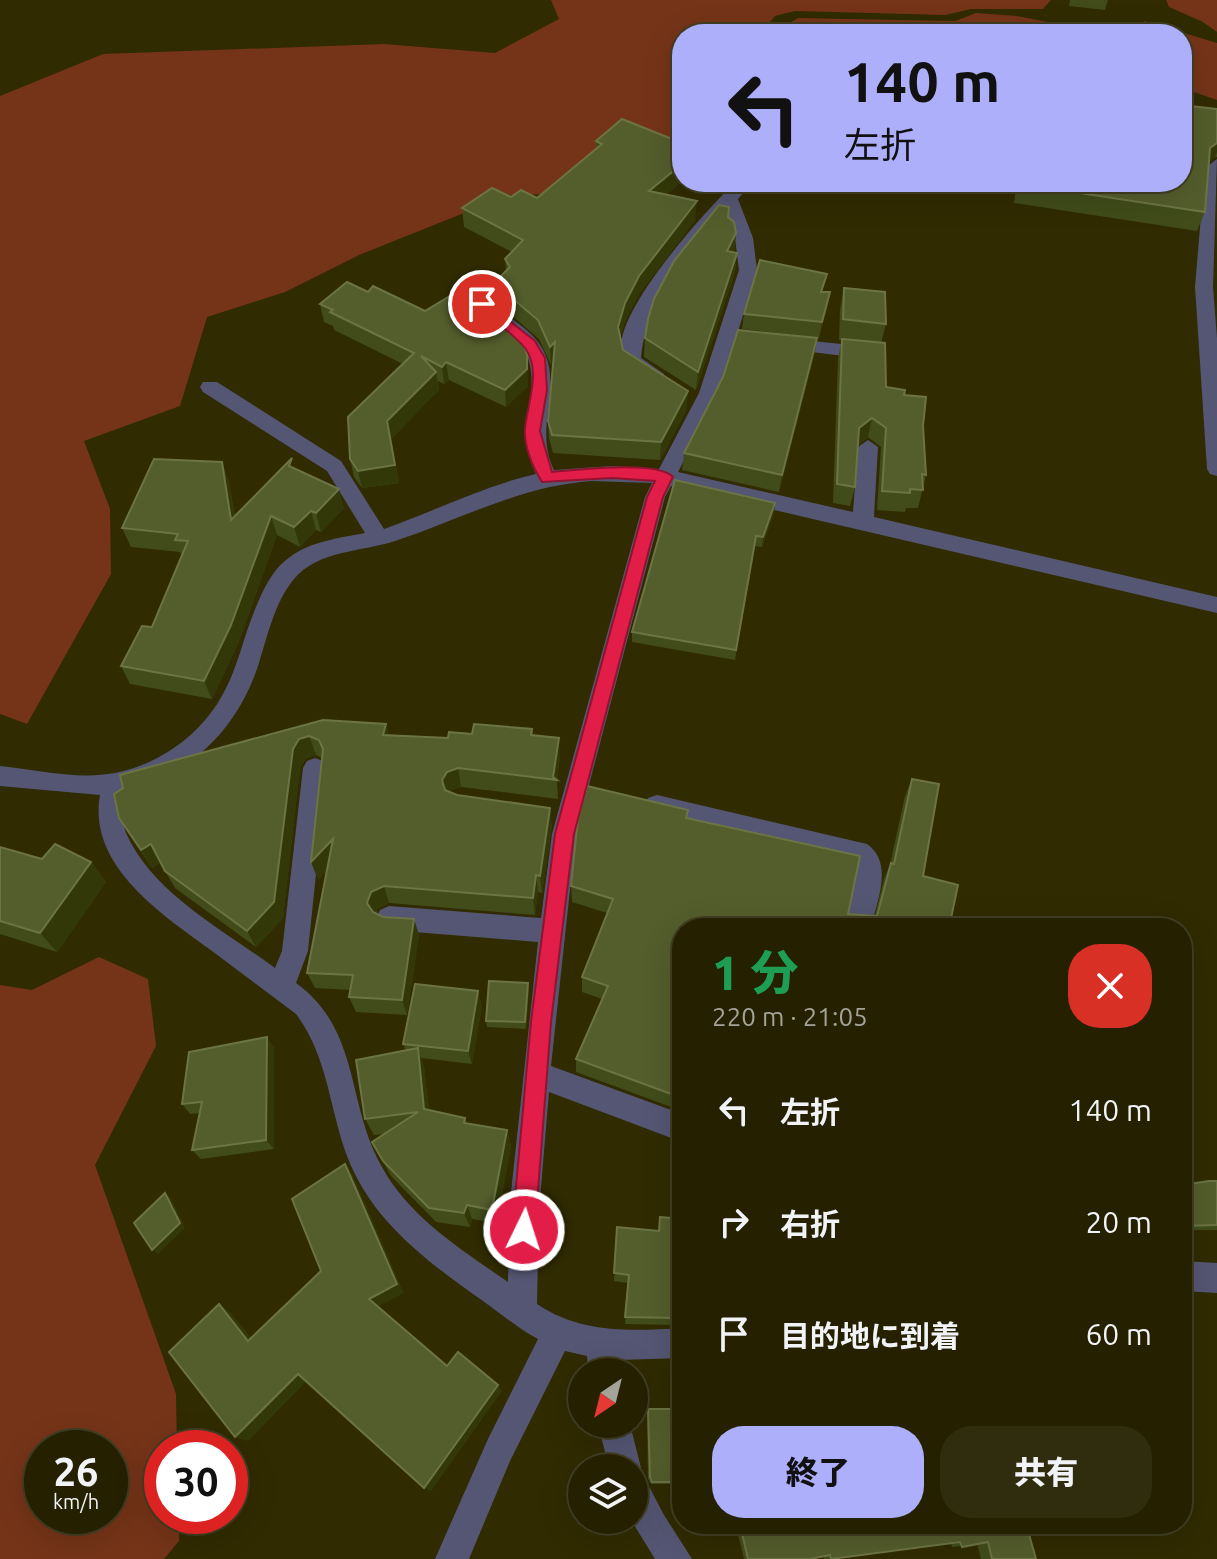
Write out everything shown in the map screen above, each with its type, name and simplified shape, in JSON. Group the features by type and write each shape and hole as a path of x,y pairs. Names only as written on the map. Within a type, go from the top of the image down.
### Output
{"street":[{"path":"1217,164 1213,168 1213,223 1204,287 1217,469"},
{"path":"668,383 631,361 636,329 673,258 735,192"},
{"path":"522,1311 524,1211 551,931 558,812 575,786 655,497 727,337 748,270 737,192"},
{"path":"500,283 481,300 530,344 538,358 540,390 532,431 540,466 548,478"},
{"path":"727,337 885,354"},
{"path":"210,387 334,466 379,538"},
{"path":"863,523 868,447"},
{"path":"0,776 114,784 153,770 191,751 221,720 241,682 266,611 288,571 314,554 379,538 515,487 548,478 612,472 665,477 1217,605"},
{"path":"281,987 295,951 315,768"},
{"path":"114,784 110,807 113,833 120,850 136,872 163,900 305,1005 327,1036 341,1072 361,1157 376,1187 424,1238 522,1311 603,1358 672,1345"},
{"path":"575,786 605,793"},
{"path":"635,800 858,852 868,859 871,868 860,918"},
{"path":"389,918 551,931"},
{"path":"537,1074 672,1125"},
{"path":"1192,1277 1217,1278"},
{"path":"452,1559 499,1450 558,1333"},
{"path":"648,1519 675,1559"}],"shaded area":[{"path":"551,0 1051,0 1043,9 971,9 945,15 795,11 775,16 768,24 672,24 672,164 594,193 509,195 359,255 285,292 207,317 180,406 84,441 110,509 111,574 27,724 0,714 0,96 103,54 384,44 495,53 559,19"},
{"path":"1166,0 1217,0 1217,32 1203,22 1169,7"},
{"path":"976,13 1017,16 1058,24 788,24 798,18 955,21"},
{"path":"1192,35 1217,43 1217,100 1192,91"},
{"path":"99,957 148,979 156,1046 95,1165 176,1394 177,1430 144,1430 144,1534 179,1534 179,1541 164,1559 0,1559 0,985 32,990"}],"building":[{"path":"1192,106 1217,109 1217,143 1210,148 1205,212 1073,192 1192,192"},
{"path":"622,119 672,139 672,172 649,191 697,201 639,276 625,303 618,327 623,350 688,391 661,442 552,435 548,421 555,342 550,347 538,320 494,283 510,267 505,259 523,240 462,208 492,188 511,197 521,190 537,198 602,144 596,141"},
{"path":"719,205 729,207 728,217 734,222 736,233 727,251 737,253 698,372 645,338 654,299 674,261"},
{"path":"760,260 827,274 821,292 830,292 822,322 744,314"},
{"path":"347,282 368,292 373,286 425,311 463,288 475,292 520,333 527,355 527,369 505,390 446,362 442,367 421,356 436,372 387,421 395,465 358,471 350,459 348,417 414,353 330,312 333,310 320,304"},
{"path":"844,288 885,292 886,324 843,319"},
{"path":"738,330 817,338 782,475 684,453 723,377"},
{"path":"842,339 885,343 886,387 905,390 904,395 926,397 923,426 926,475 922,474 923,490 910,489 910,493 882,491 886,428 872,418 859,428 855,487 837,484"},
{"path":"292,458 289,466 339,489 316,513 311,511 294,527 271,516 231,625 204,681 121,666 142,626 152,627 188,541 175,540 178,534 122,528 154,459 222,462 231,520"},
{"path":"675,480 775,503 763,537 756,536 736,650 632,632"},
{"path":"323,720 386,724 383,735 448,738 449,732 472,734 474,724 532,729 531,735 559,738 553,777 557,780 458,768 447,772 442,780 445,790 457,795 550,808 540,876 536,875 533,898 384,886 371,892 367,903 373,912 383,917 414,919 402,1000 349,997 353,975 307,973 333,839 311,862 323,749 319,740 309,736 299,739 293,749 274,902 247,931 165,871 151,844 141,850 119,818 114,794 123,788 120,775"},
{"path":"912,779 939,784 923,876 958,885 951,918 672,918 672,1094 576,1059 608,986 582,977 613,899 571,886 578,818 587,786 688,810 686,818 860,856 848,914 877,916 891,863 894,864"},
{"path":"55,844 91,862 40,933 0,921 0,847 42,859"},
{"path":"489,981 528,983 525,1022 486,1021"},
{"path":"415,984 478,991 468,1051 403,1044"},
{"path":"267,1037 266,1140 192,1150 202,1102 182,1104 189,1052"},
{"path":"418,1048 424,1109 465,1118 464,1123 507,1130 492,1210 467,1205 464,1213 429,1208 383,1161 372,1142 418,1112 365,1119 356,1060"},
{"path":"345,1164 397,1284 369,1299 447,1366 458,1352 498,1385 424,1488 298,1374 242,1430 230,1430 169,1352 219,1304 248,1341 321,1271 292,1199"},
{"path":"1217,1181 1217,1225 1192,1226 1192,1184"},
{"path":"165,1193 180,1223 152,1250 134,1223"},
{"path":"660,1217 672,1218 672,1318 625,1317 629,1275 614,1273 617,1227 659,1231"},
{"path":"648,1409 672,1409 672,1482 652,1482"},
{"path":"742,1534 1029,1534 1036,1559 992,1559 988,1542 962,1547 960,1542 831,1559 830,1555 810,1559 748,1559"}],"route":[{"path":"482,304 530,344 538,358 540,390 532,431 540,466 548,478 612,472 665,477 655,497 564,834 541,1022 524,1230"}]}
